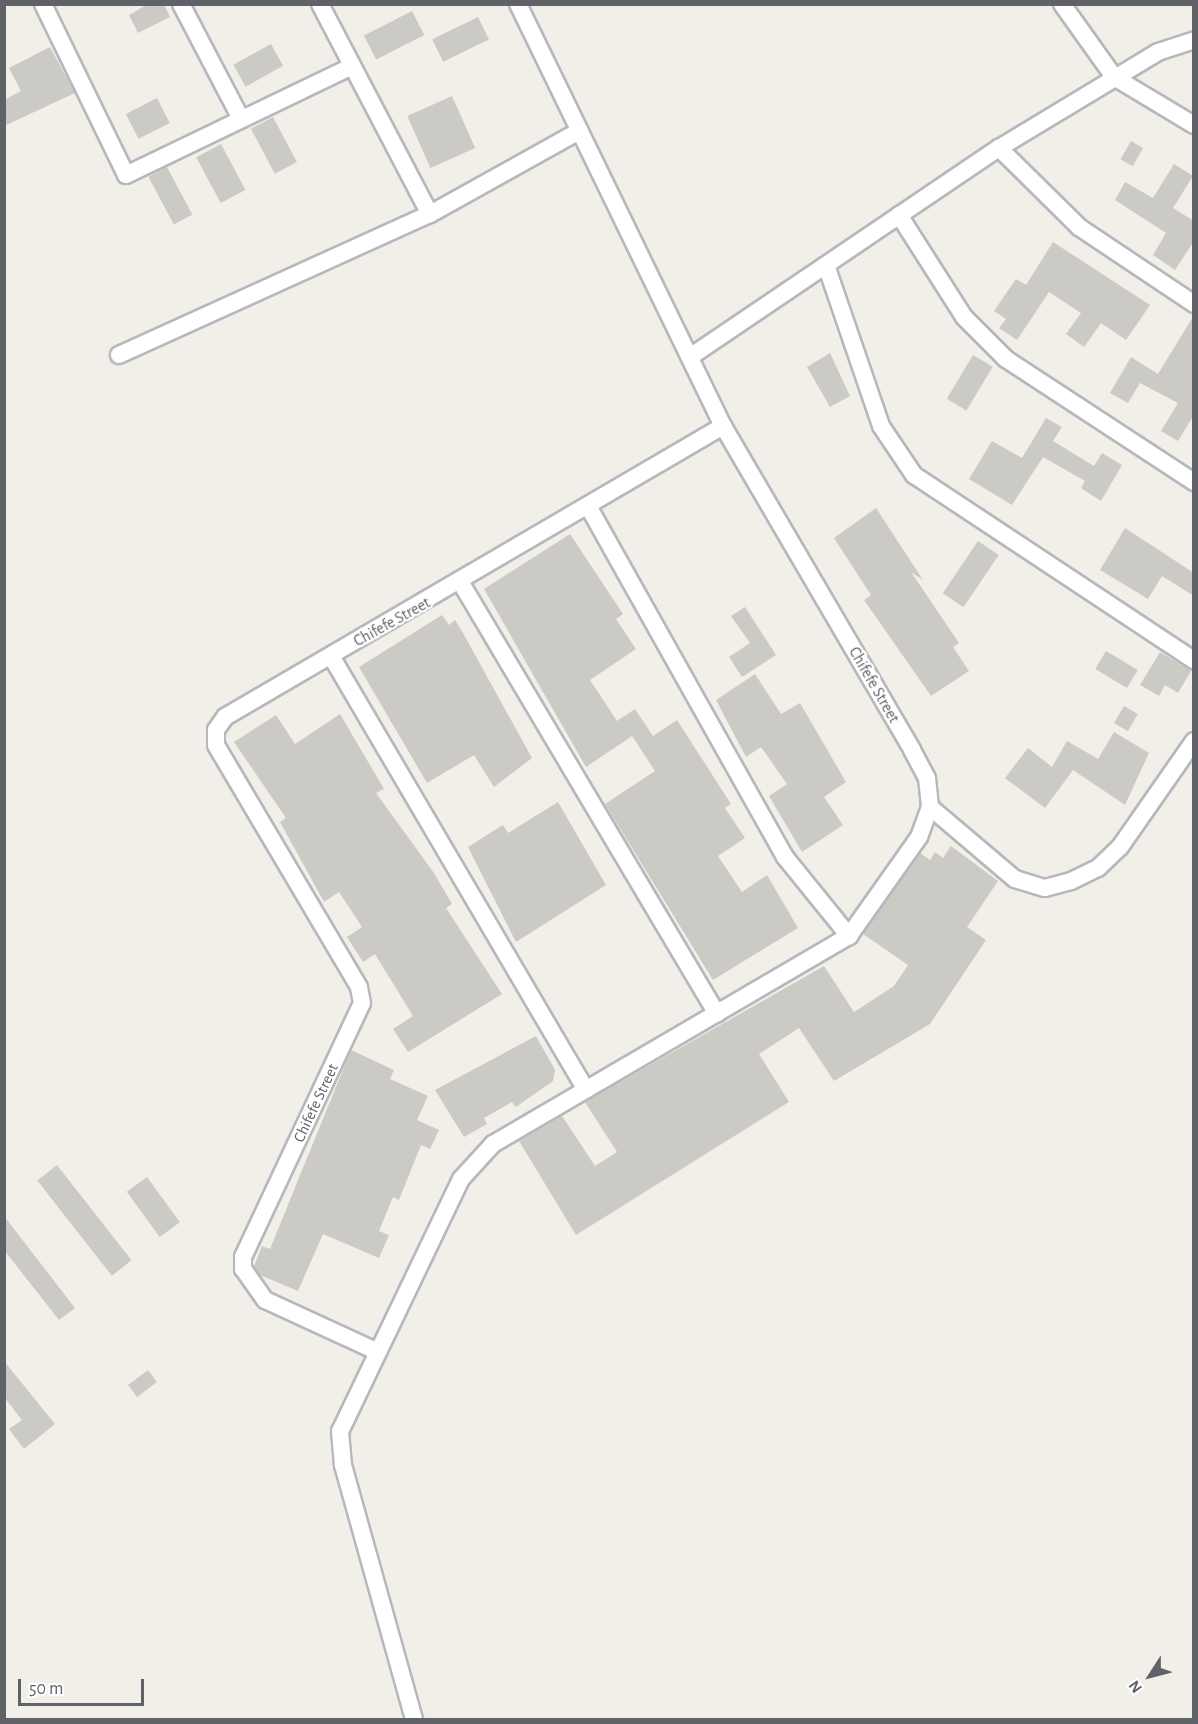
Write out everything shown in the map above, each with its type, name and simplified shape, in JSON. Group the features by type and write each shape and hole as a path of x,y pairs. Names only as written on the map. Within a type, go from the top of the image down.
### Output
{"street":[{"path":"43,4 126,175 352,66"},
{"path":"181,4 241,120"},
{"path":"320,4 430,214"},
{"path":"518,4 723,426"},
{"path":"1064,6 1114,77 1194,125"},
{"path":"690,357 999,147 1158,52 1194,40"},
{"path":"118,355 430,214 579,131"},
{"path":"999,147 1079,226 1194,304"},
{"path":"900,215 964,317 1006,359 1194,482"},
{"path":"826,265 881,426 914,475 1194,660"},
{"name":"Chifefe Street","path":"376,1351 265,1300 243,1269 243,1257 362,1004 359,987 216,746 216,730 225,717 461,583 723,426 927,778 930,807 919,837 849,936"},
{"path":"414,1719 343,1465 340,1431 376,1351 473,1160 586,1090 849,936 785,857 588,506"},
{"path":"461,583 717,1014"},
{"path":"331,656 586,1090"},
{"path":"930,807 1015,879 1045,888 1071,881 1098,868 1120,847 1194,741"}],"building":[{"path":"148,4 164,4 170,17 138,33 129,15"},
{"path":"412,11 424,35 376,60 364,36"},
{"path":"478,17 489,39 443,62 432,39"},
{"path":"271,44 283,66 246,87 233,65"},
{"path":"50,47 75,93 4,126 4,100 21,91 9,68"},
{"path":"452,96 475,148 430,168 407,116"},
{"path":"157,98 170,123 139,139 126,114"},
{"path":"273,117 297,162 275,174 251,129"},
{"path":"1131,141 1143,148 1133,166 1120,159"},
{"path":"221,144 245,190 221,203 196,157"},
{"path":"1174,164 1193,176 1173,208 1194,221 1194,241 1175,270 1153,255 1166,233 1115,200 1125,182 1153,198"},
{"path":"167,167 192,215 174,225 148,177"},
{"path":"1053,242 1150,305 1126,340 1101,323 1084,347 1066,334 1081,313 1049,292 1017,340 999,328 1006,319 994,311 1016,279 1026,285"},
{"path":"1194,315 1194,415 1178,441 1161,431 1178,403 1140,383 1128,403 1110,393 1131,357 1158,374"},
{"path":"830,353 850,396 830,407 807,367"},
{"path":"973,355 993,367 966,411 947,399"},
{"path":"1046,418 1062,427 1053,441 1094,466 1102,453 1122,465 1101,501 1081,488 1085,481 1043,457 1012,505 969,479 992,441 1022,458"},
{"path":"876,508 923,580 911,572 959,643 953,647 969,671 931,696 864,600 871,595 834,538"},
{"path":"1125,528 1194,573 1194,596 1162,576 1148,599 1100,570"},
{"path":"570,534 623,614 616,619 636,649 590,680 617,721 635,709 653,736 677,720 731,804 725,808 745,838 718,856 742,892 767,875 798,928 713,980 605,804 655,771 632,736 586,767 484,589"},
{"path":"978,541 999,555 963,607 943,593"},
{"path":"745,607 776,655 742,677 729,657 750,643 731,616"},
{"path":"442,615 449,625 455,620 532,758 494,787 474,755 427,783 359,667"},
{"path":"1106,651 1138,670 1127,688 1095,669"},
{"path":"1160,652 1191,671 1178,693 1165,685 1159,696 1140,685"},
{"path":"755,674 781,714 800,703 846,782 824,797 843,825 802,852 769,796 787,784 761,747 746,757 716,700"},
{"path":"1124,706 1138,714 1128,731 1114,723"},
{"path":"340,714 384,789 376,793 434,873 452,904 446,908 502,994 408,1052 393,1029 413,1016 375,954 363,962 347,937 362,927 339,892 324,902 280,822 286,818 234,742 276,715 295,744"},
{"path":"1114,732 1149,753 1125,805 1073,770 1045,808 1005,778 1028,748 1052,767 1067,741 1098,759"},
{"path":"558,802 606,885 516,942 468,847 503,825 508,833"},
{"path":"951,846 998,881 967,927 986,940 930,1024 834,1081 799,1028 759,1054 789,1102 576,1235 519,1141 562,1116 595,1166 617,1152 585,1102 824,966 854,1012 894,986 908,965 863,934 920,853 930,860 935,852 943,858"},
{"path":"536,1036 555,1070 553,1081 516,1107 512,1102 484,1118 487,1124 464,1137 435,1090"},
{"path":"351,1050 394,1070 390,1079 428,1096 417,1120 439,1130 430,1149 421,1145 399,1200 393,1197 379,1231 389,1235 379,1258 323,1234 298,1291 260,1275 254,1266 262,1246 270,1249"},
{"path":"57,1165 131,1260 112,1276 37,1180"},
{"path":"147,1177 180,1222 160,1237 127,1192"},
{"path":"4,1216 75,1308 59,1320 4,1250"},
{"path":"4,1361 55,1424 24,1449 9,1429 22,1420 4,1397"},
{"path":"148,1370 157,1382 137,1397 128,1385"}]}
